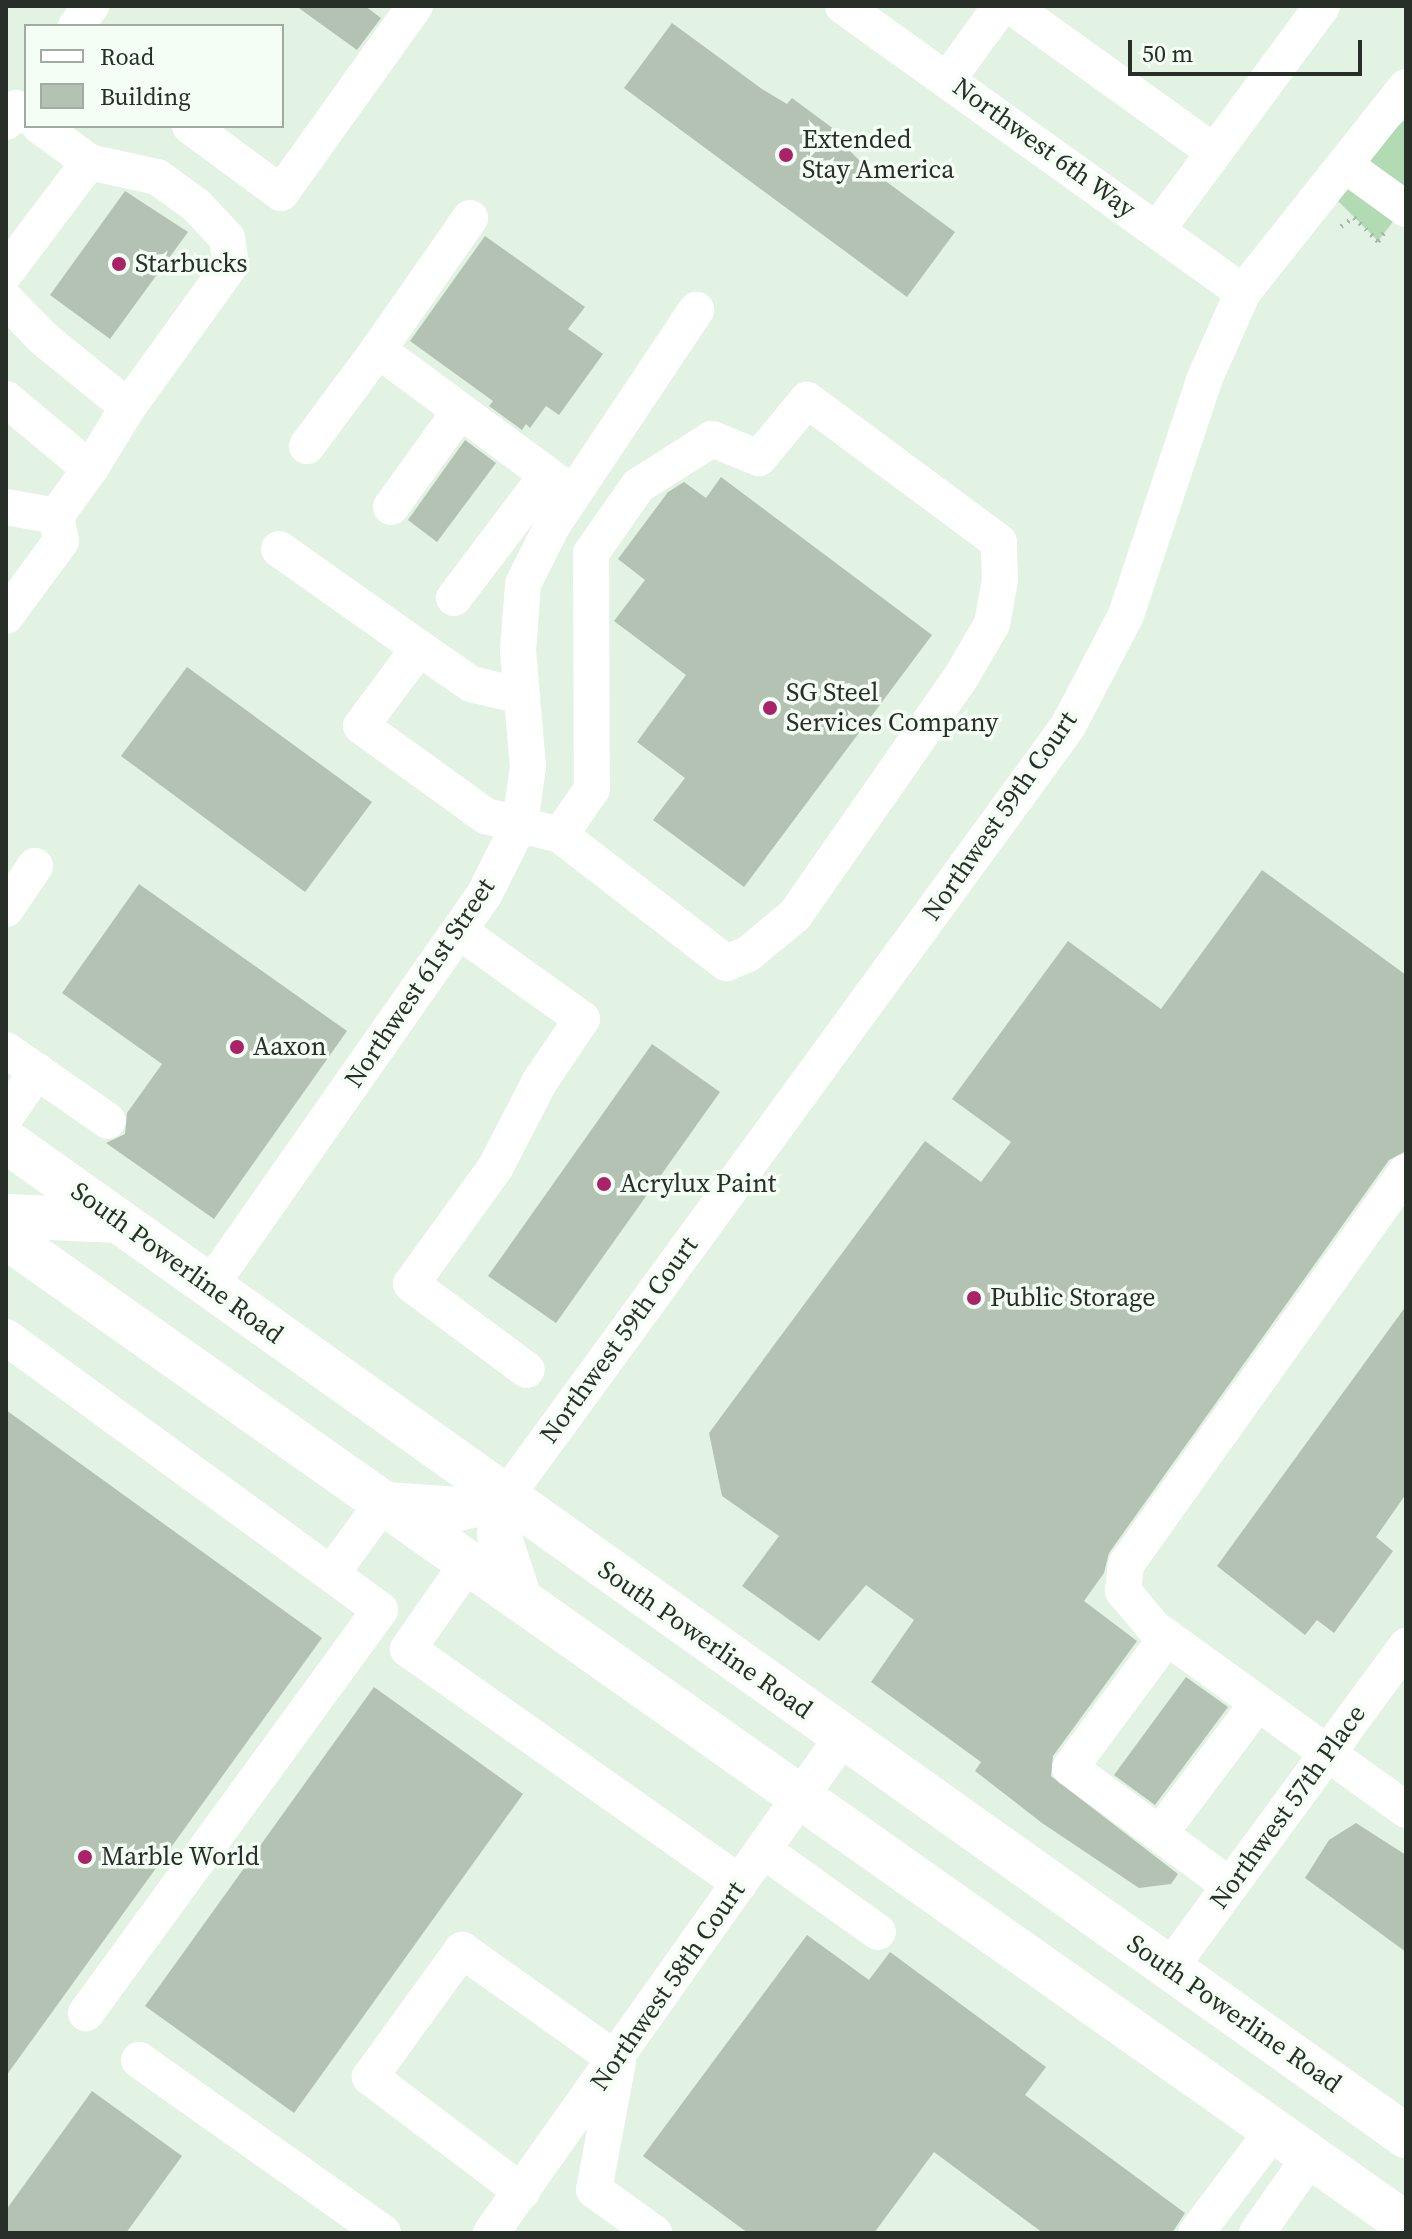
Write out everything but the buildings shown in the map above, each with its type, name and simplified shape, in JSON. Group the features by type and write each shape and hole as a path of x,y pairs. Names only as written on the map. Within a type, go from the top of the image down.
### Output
{"main road":[{"name":"South Powerline Road","path":"6,1141 504,1499 1406,2136"},
{"path":"6,1216 50,1214 120,1222"},
{"path":"6,1237 1406,2224"},
{"path":"395,1512 458,1509 504,1499 499,1535 520,1599"}],"street":[{"path":"78,24 91,6"},
{"path":"193,128 281,193 415,6"},
{"name":"Northwest 6th Way","path":"843,6 1243,292"},
{"path":"948,79 1001,6"},
{"path":"1011,6 1214,152"},
{"path":"1157,230 1322,6"},
{"name":"Northwest 59th Court","path":"504,1499 1068,726 1126,615 1204,380 1243,292 1406,87"},
{"path":"6,122 16,108 24,114"},
{"path":"12,594 61,541 56,516 90,469 128,407 231,264 227,238 196,205 157,177 89,162 43,128"},
{"path":"6,272 89,162"},
{"path":"1345,165 1406,209"},
{"path":"307,446 470,218"},
{"path":"6,300 44,339 128,407"},
{"name":"Northwest 61st Street","path":"210,1286 484,895 520,823 528,767 518,651 523,584 560,485 696,310"},
{"path":"378,350 560,485 454,598"},
{"path":"6,399 90,469"},
{"path":"419,648 361,726 486,816 560,835 726,963 748,954 795,915 961,677 992,624 1000,580 999,542 807,400 759,458 712,439 638,486 591,553 592,789 560,835"},
{"path":"391,507 460,411"},
{"path":"6,507 56,516"},
{"path":"279,549 471,684 522,696"},
{"path":"6,909 35,866"},
{"path":"459,931 582,1019 540,1081 495,1168 411,1284 527,1370"},
{"path":"6,1050 108,1121"},
{"path":"6,1116 37,1071"},
{"path":"1406,1172 1126,1565 1123,1591 1167,1637 1406,1810"},
{"path":"6,1337 380,1610 86,2013"},
{"path":"331,1574 395,1512"},
{"path":"468,1563 408,1649 740,1883"},
{"path":"1167,1637 1070,1768 1161,1832 1230,1886"},
{"name":"Northwest 57th Place","path":"1169,1969 1406,1646"},
{"path":"1161,1832 1257,1704"},
{"name":"Northwest 58th Court","path":"491,2233 618,2061 842,1738"},
{"path":"763,1850 878,1932"},
{"path":"522,2192 370,2077 462,1950 618,2061 594,2190 654,2233"},
{"path":"139,2060 383,2233"},
{"path":"1201,2226 1273,2131"},
{"path":"1273,2227 1310,2157"}],"green space":[{"path":"1406,119 1406,205 1378,241 1334,197 1365,155"}],"place":[{"name":"Extended Stay America","path":"786,155"},
{"name":"Starbucks","path":"119,264"},
{"name":"SG Steel Services Company","path":"770,708"},
{"name":"Aaxon","path":"237,1047"},
{"name":"Acrylux Paint","path":"604,1184"},
{"name":"Public Storage","path":"974,1298"},
{"name":"Marble World","path":"85,1857"}]}
